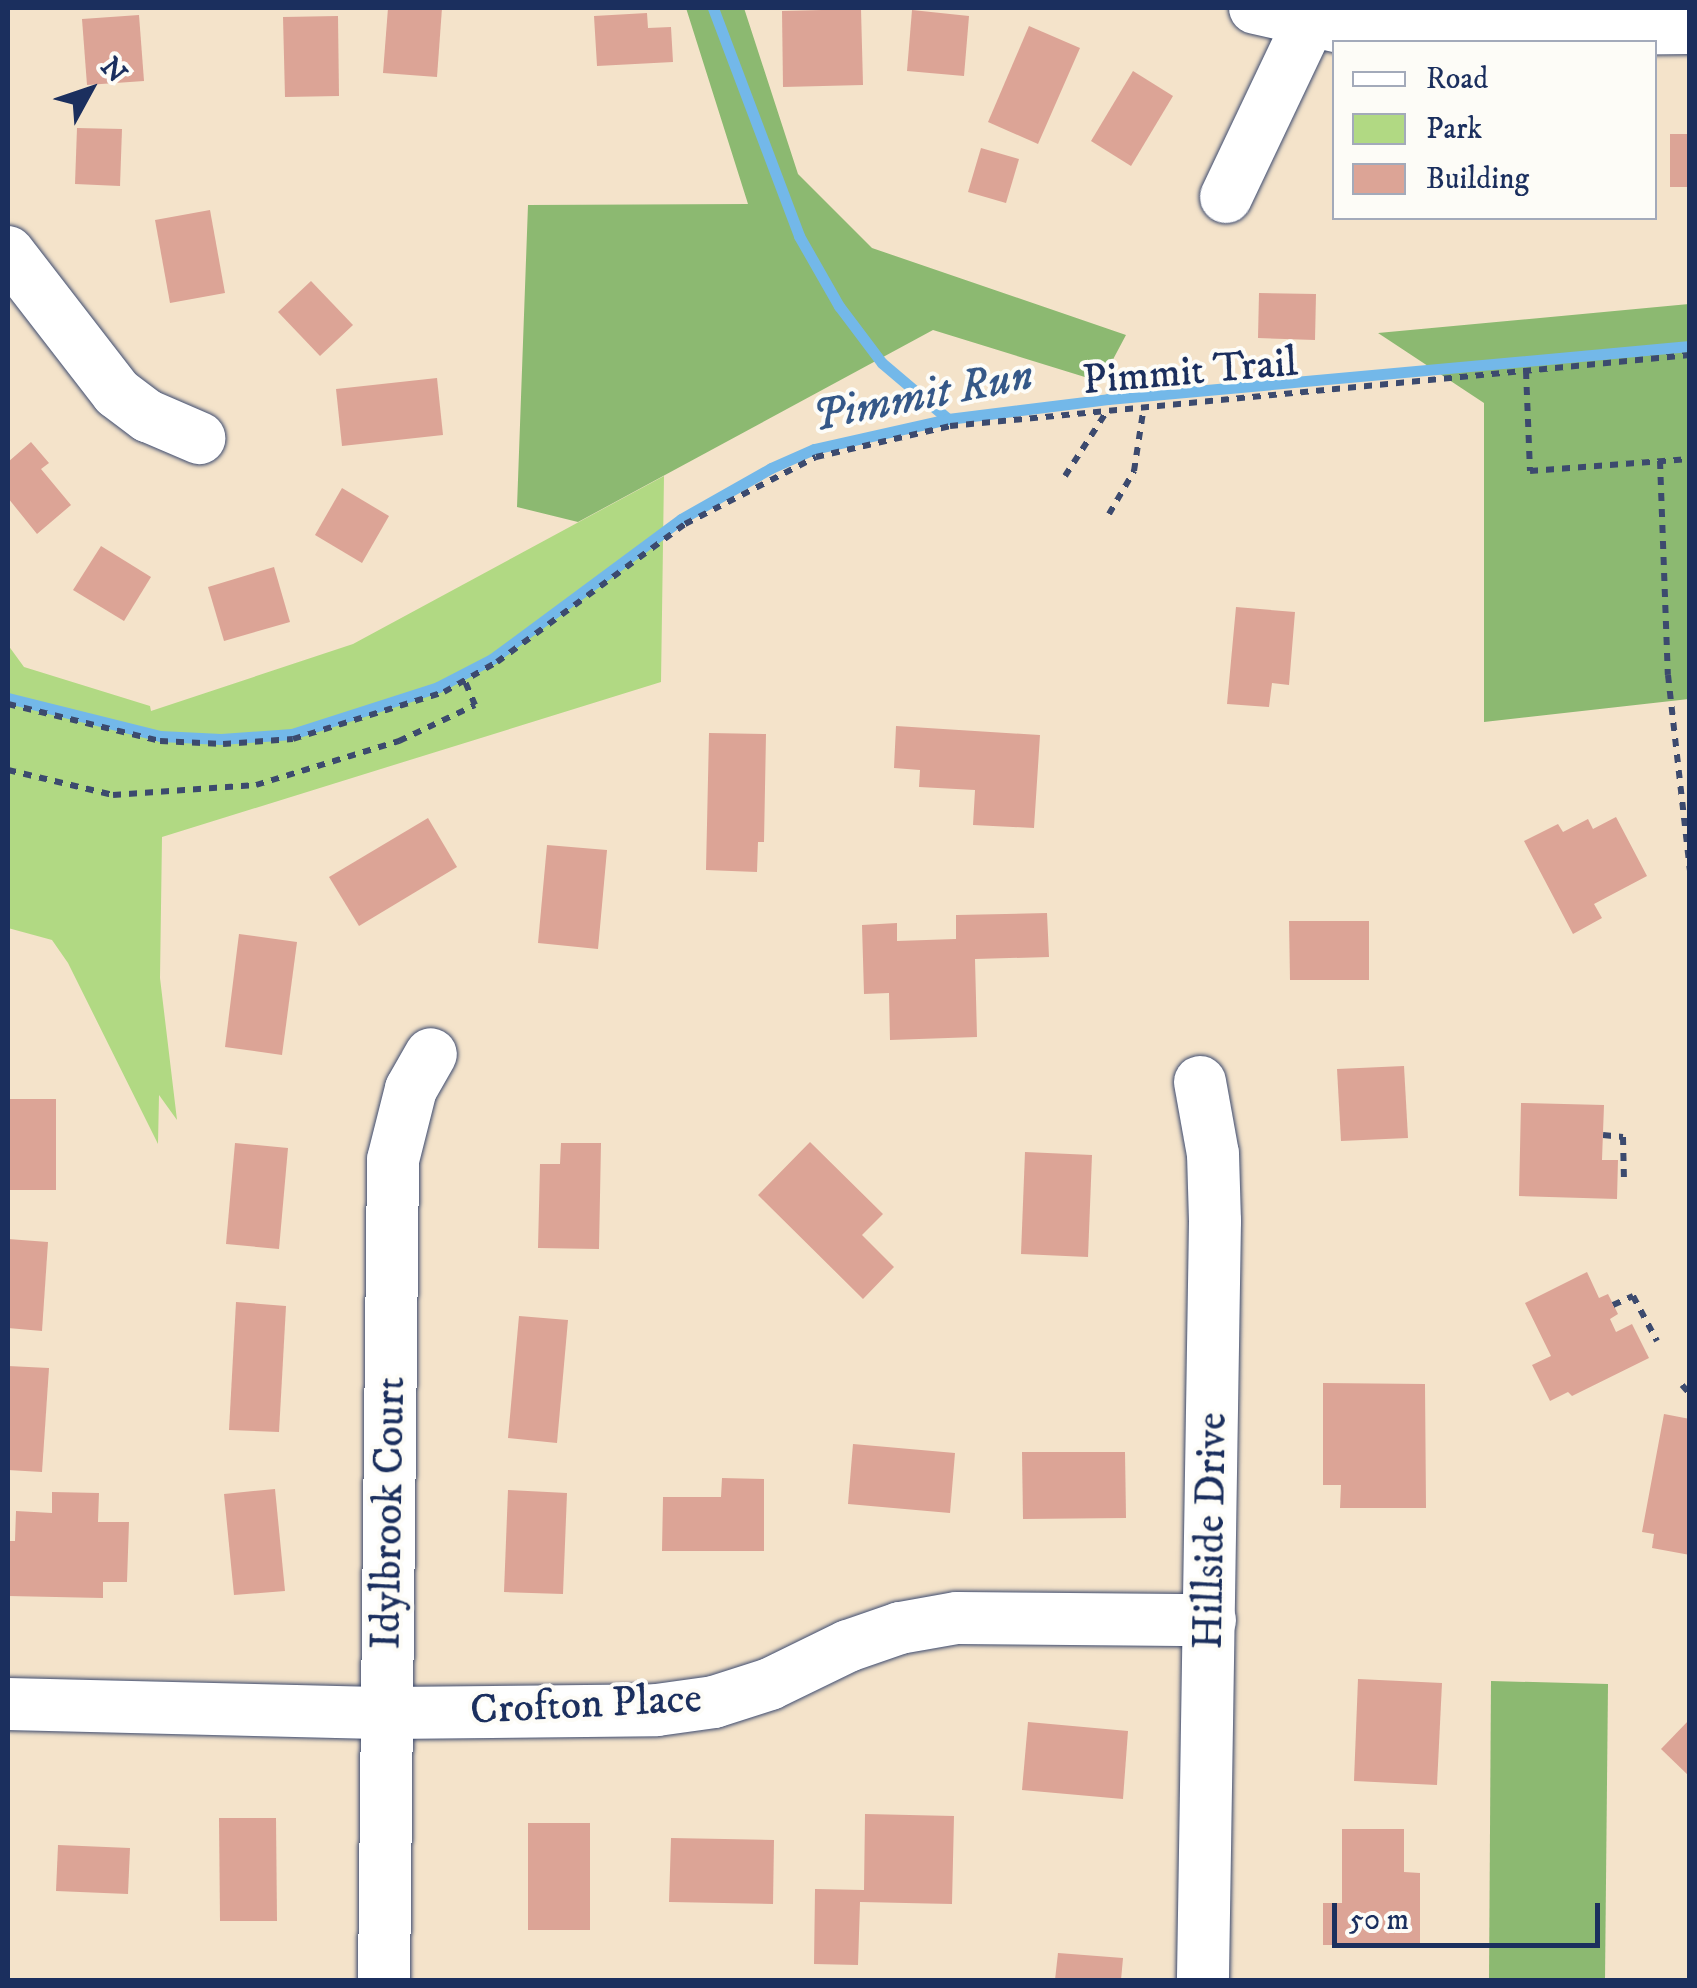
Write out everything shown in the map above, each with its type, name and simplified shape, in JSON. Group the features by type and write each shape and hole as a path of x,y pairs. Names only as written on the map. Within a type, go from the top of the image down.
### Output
{"street":[{"path":"1255,8 1336,19 1690,28"},
{"path":"1226,197 1336,19"},
{"path":"8,252 117,393 148,416 199,438"},
{"name":"Idylbrook Court","path":"384,1980 393,1160 411,1089 432,1054"},
{"name":"Hillside Drive","path":"1200,1082 1213,1154 1214,1204 1203,1980"},
{"name":"Crofton Place","path":"8,1704 388,1713 656,1710 714,1702 770,1684 865,1640 958,1618 1210,1620"}],"path":[{"name":"Pimmit Trail","path":"8,704 160,741 222,744 294,738 444,692 497,662 685,524 816,457 950,426 1690,355"},
{"path":"1526,370 1530,472 1690,459"},
{"path":"1109,514 1134,471 1144,406"},
{"path":"1066,476 1107,410"},
{"path":"1660,461 1668,675 1690,872"},
{"path":"8,770 113,795 256,785 400,742 475,705 464,681"},
{"path":"1603,1135 1623,1136 1624,1182"},
{"path":"1613,1306 1633,1296 1657,1342"},
{"path":"1682,1385 1690,1394"}],"green space":[{"path":"686,8 744,8 798,174 872,248 1126,335 1101,382 933,330 578,522 517,507 528,205 748,204"},
{"path":"1689,304 1689,699 1484,722 1484,403 1378,333"},
{"path":"664,476 661,682 162,837 160,978 177,1120 159,1095 158,1144 68,963 52,940 8,928 8,645 24,667 150,706 151,711 353,644"},
{"path":"1491,1681 1608,1684 1605,1980 1489,1980"}],"building":[{"path":"388,8 442,8 437,77 383,73"},
{"path":"861,9 863,85 783,87 782,11"},
{"path":"912,10 969,16 964,76 907,71"},
{"path":"647,13 648,28 671,27 673,62 597,66 594,16"},
{"path":"139,15 144,81 87,85 82,19"},
{"path":"338,16 339,96 285,97 283,17"},
{"path":"1029,26 1080,48 1038,144 988,122"},
{"path":"1133,71 1173,96 1131,166 1091,141"},
{"path":"77,128 122,129 120,186 75,184"},
{"path":"1670,134 1690,134 1690,187 1670,187"},
{"path":"981,148 1019,159 1006,203 968,192"},
{"path":"210,210 225,293 170,303 155,220"},
{"path":"311,281 353,325 320,356 278,312"},
{"path":"1259,293 1316,294 1315,340 1258,338"},
{"path":"437,378 443,435 342,446 336,389"},
{"path":"31,442 49,463 41,469 71,505 37,534 8,498 8,462"},
{"path":"342,488 389,516 362,563 315,535"},
{"path":"101,546 151,577 124,621 73,590"},
{"path":"274,567 290,622 224,641 208,587"},
{"path":"1236,607 1295,612 1289,685 1272,683 1269,707 1227,704"},
{"path":"896,726 1040,735 1034,828 973,825 975,790 919,787 920,770 894,768"},
{"path":"709,733 766,734 764,842 758,842 757,872 706,870"},
{"path":"1616,817 1647,876 1594,904 1602,918 1573,934 1524,841 1558,824 1563,832 1588,819 1593,829"},
{"path":"428,818 457,867 359,926 329,877"},
{"path":"547,845 607,850 598,949 538,943"},
{"path":"1047,913 1049,957 975,959 977,1037 890,1040 889,993 864,994 862,925 897,923 897,941 956,939 956,915"},
{"path":"1289,921 1369,921 1369,980 1290,980"},
{"path":"239,934 297,942 282,1055 225,1047"},
{"path":"1404,1066 1408,1138 1341,1141 1337,1069"},
{"path":"8,1099 56,1099 56,1190 8,1190"},
{"path":"1521,1103 1604,1105 1602,1160 1618,1160 1617,1199 1519,1196"},
{"path":"810,1142 883,1214 862,1235 894,1267 863,1299 758,1195"},
{"path":"235,1143 288,1148 279,1249 226,1244"},
{"path":"561,1143 601,1143 599,1249 538,1248 540,1164 560,1164"},
{"path":"1025,1152 1092,1155 1088,1257 1021,1254"},
{"path":"8,1239 48,1242 42,1331 8,1328"},
{"path":"1587,1272 1599,1298 1608,1294 1618,1314 1610,1319 1616,1332 1632,1324 1649,1358 1572,1396 1568,1392 1550,1401 1532,1365 1551,1356 1525,1303"},
{"path":"236,1302 286,1306 279,1432 229,1430"},
{"path":"519,1316 568,1320 557,1443 508,1438"},
{"path":"8,1366 49,1368 42,1472 8,1470"},
{"path":"1323,1383 1425,1384 1426,1508 1340,1508 1341,1485 1323,1485"},
{"path":"1664,1414 1690,1419 1690,1555 1652,1548 1654,1534 1642,1532"},
{"path":"853,1444 955,1453 950,1513 848,1504"},
{"path":"1022,1452 1125,1452 1126,1518 1023,1519"},
{"path":"722,1478 764,1479 764,1551 662,1551 663,1497 721,1497"},
{"path":"275,1489 285,1591 234,1595 224,1494"},
{"path":"508,1490 567,1493 563,1594 504,1592"},
{"path":"52,1492 99,1493 98,1522 129,1522 127,1582 103,1582 103,1598 8,1596 8,1541 15,1541 16,1511 52,1513"},
{"path":"1358,1679 1442,1683 1437,1785 1354,1781"},
{"path":"1690,1719 1690,1777 1661,1749"},
{"path":"1028,1722 1128,1731 1123,1799 1022,1790"},
{"path":"865,1814 954,1816 952,1904 860,1902 858,1965 814,1964 815,1889 864,1890"},
{"path":"219,1818 276,1818 277,1921 220,1921"},
{"path":"528,1823 590,1823 590,1930 528,1930"},
{"path":"1342,1829 1404,1829 1404,1872 1420,1873 1420,1945 1323,1945 1323,1903 1342,1903"},
{"path":"671,1838 774,1840 773,1904 669,1902"},
{"path":"58,1845 130,1848 128,1894 56,1891"},
{"path":"1058,1953 1123,1958 1121,1980 1055,1980"}],"waterway":[{"path":"713,8 799,236 839,306 882,363 948,419"},
{"name":"Pimmit Run","path":"8,698 160,736 221,739 292,734 438,687 492,659 681,519 771,468 814,449 948,419 1108,399 1690,346"}]}
